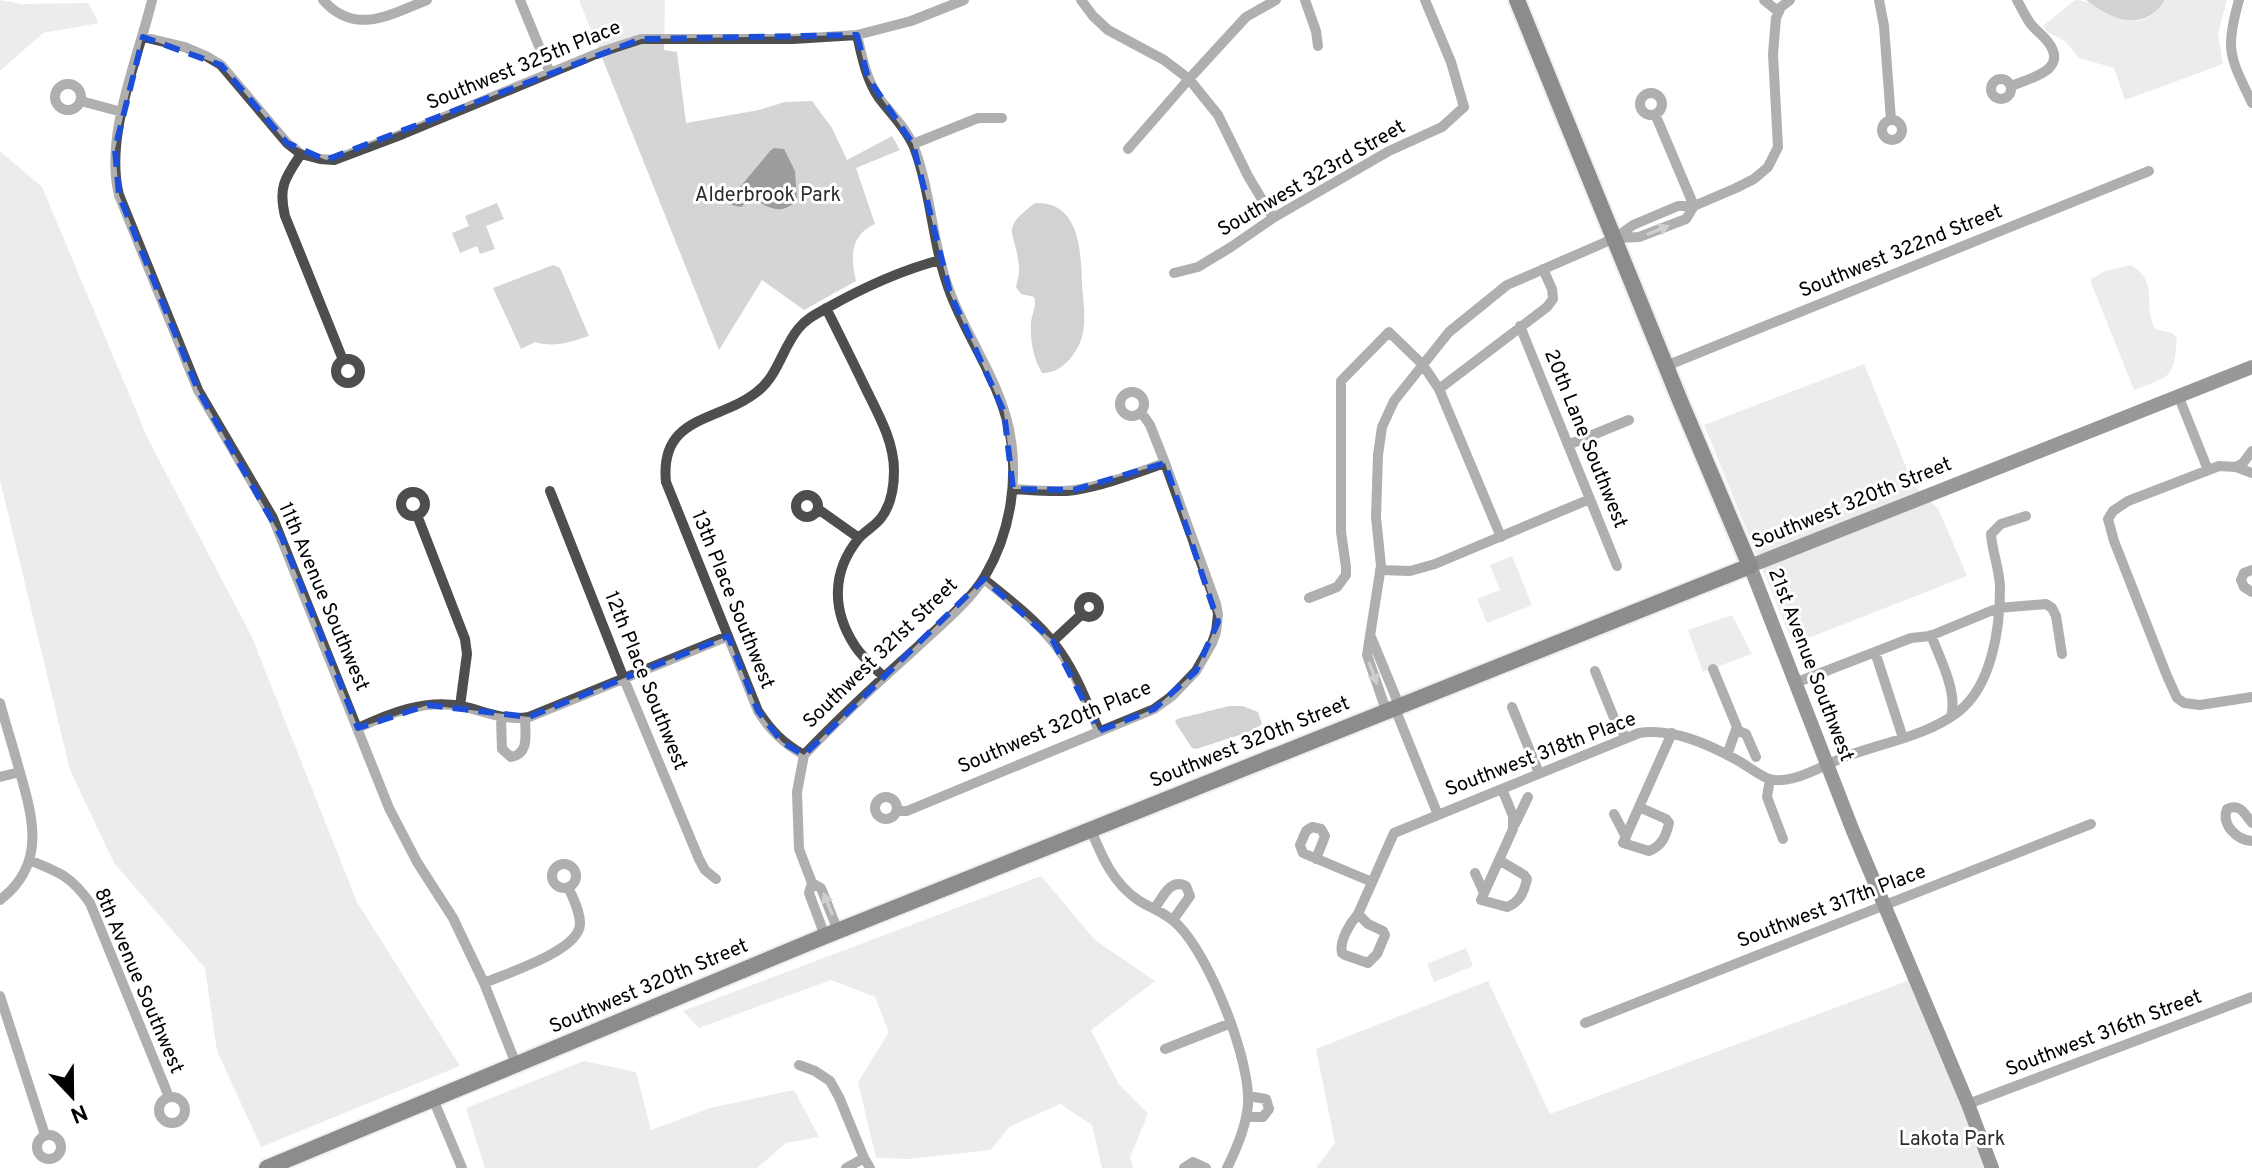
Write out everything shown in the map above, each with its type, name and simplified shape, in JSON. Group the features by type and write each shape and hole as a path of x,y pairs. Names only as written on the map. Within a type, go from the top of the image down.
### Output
{"main road":[{"name":"21st Avenue Southwest","path":"1517,0 1750,566 1884,906 1992,1168"},
{"name":"Southwest 320th Street","path":"267,1168 832,933 2252,367"}],"street":[{"name":"11th Avenue Southwest","path":"152,0 115,149 119,195 198,390 282,538 389,808 417,862 453,918 484,983 516,1064"},
{"path":"323,0 334,12 347,19 359,20 379,19 427,0"},
{"path":"520,0 550,73"},
{"name":"Southwest 325th Place","path":"301,154 326,160 350,155 601,52 641,39 793,39 857,35 911,21 948,3 964,0"},
{"path":"1081,0 1108,30 1164,60 1189,79 1218,115 1273,218"},
{"path":"1128,149 1246,17 1276,0"},
{"path":"1305,0 1318,46"},
{"name":"Southwest 323rd Street","path":"1174,273 1198,267 1273,218 1389,151 1442,127 1464,107 1451,62 1425,0"},
{"path":"1438,815 1393,707 1368,663 1380,570 1376,517 1382,427 1394,401 1449,332 1507,285 1615,238 1633,225 1678,206 1694,206 1754,179 1768,167 1778,147 1773,54 1776,18 1783,6 1764,0"},
{"path":"1879,0 1891,120"},
{"path":"2011,86 2042,73 2055,60 2047,39 2030,23 2017,0"},
{"path":"2239,0 2232,29 2231,53 2252,103"},
{"name":"Southwest 321st Street","path":"804,755 842,715 950,617 984,579 1008,521 1013,489 1012,450 1004,412 950,293 913,144 868,78 857,35"},
{"path":"143,37 185,47 221,65 287,143 301,154 286,177 282,203 343,360"},
{"path":"81,101 122,112"},
{"path":"1655,114 1694,206"},
{"path":"913,144 978,118 1002,118"},
{"name":"Southwest 322nd Street","path":"1666,366 2149,171"},
{"path":"884,677 856,649 839,612 836,589 844,561 859,538 881,518 889,502 893,488 893,458 881,420 826,308 895,273 940,260"},
{"path":"1439,389 1547,307 1553,299 1552,289 1543,269"},
{"name":"13th Place Southwest","path":"804,755 782,742 758,711 666,482 664,468 681,431 758,391 778,367 797,330 826,308"},
{"name":"20th Lane Southwest","path":"1520,326 1617,566"},
{"path":"1309,598 1337,587 1346,575 1341,532 1341,381 1389,332 1423,365 1439,389 1501,537"},
{"path":"2178,395 2208,470"},
{"path":"1013,489 1074,490 1165,463 1150,425 1141,412"},
{"path":"1568,445 1629,420"},
{"path":"2236,467 2252,451"},
{"name":"Southwest 320th Place","path":"897,811 907,811 1154,709 1172,696 1196,671 1212,643 1218,622 1216,604 1165,463"},
{"path":"2252,473 2236,467 2219,466 2128,501 2109,516 2114,541 2167,676 2181,701 2207,705 2252,697"},
{"name":"12th Place Southwest","path":"550,491 699,859 705,870 716,879"},
{"path":"1380,570 1410,571 1435,564 1590,499"},
{"path":"818,509 859,538"},
{"path":"417,515 465,639 467,654 460,706"},
{"path":"1783,839 1767,797 1770,779 1793,778 1846,756 1903,738 1951,717 1966,705 1993,653 1999,576 1991,534 2007,521 2026,516"},
{"path":"2252,570 2244,573 2241,580 2244,587 2252,592"},
{"path":"984,579 1053,641 1070,666 1099,731"},
{"path":"1795,683 1998,608 2046,604 2052,608 2062,654"},
{"path":"1053,641 1082,614"},
{"path":"1931,635 1951,691 1954,707 1951,717"},
{"path":"358,728 416,707 460,706 501,718 525,718 728,636"},
{"path":"1875,652 1903,738"},
{"path":"1713,669 1735,722 1736,730 1727,755"},
{"path":"1595,671 1625,738"},
{"path":"0,703 33,822 29,860 19,881 4,897"},
{"path":"1512,707 1539,773"},
{"path":"501,718 502,749 511,757 519,755 524,749 525,718"},
{"path":"1736,730 1746,734 1756,757"},
{"name":"Southwest 318th Place","path":"1358,914 1385,935 1377,954 1368,963 1345,955 1340,950 1394,833 1625,738 1654,731 1672,733 1727,755 1770,779"},
{"path":"1639,807 1668,821 1662,841 1655,848 1645,851 1623,843 1626,837 1639,807 1672,733"},
{"path":"0,749 12,745"},
{"path":"804,755 797,792 799,849 812,883 809,893 832,933"},
{"path":"0,777 20,772"},
{"path":"1502,789 1513,816 1513,829"},
{"path":"1499,860 1527,877 1521,898 1503,907 1481,900 1484,893 1513,829 1528,797"},
{"path":"2252,823 2240,807 2230,807 2225,813 2225,820 2233,831 2243,840 2252,841"},
{"path":"1614,814 1626,837"},
{"name":"Southwest 317th Place","path":"1585,1023 2091,824"},
{"path":"1091,830 1112,874 1131,894 1173,920 1190,939 1202,958 1231,1023 1243,1058 1248,1096 1239,1143 1227,1168"},
{"path":"1316,859 1372,882"},
{"name":"8th Avenue Southwest","path":"29,860 61,872 90,903 169,1097"},
{"path":"1475,873 1484,893"},
{"path":"1155,908 1172,885 1179,883 1186,886 1190,896 1173,920"},
{"path":"484,983 560,950 578,933 578,911 568,887"},
{"path":"0,996 45,1135"},
{"name":"Southwest 316th Street","path":"1968,1104 2252,997"},
{"path":"1165,1049 1231,1023"},
{"path":"799,1065 830,1081 839,1097 867,1163 846,1168"},
{"path":"1246,1117 1263,1117 1269,1109 1266,1099 1248,1096"},
{"path":"433,1099 462,1168"},
{"path":"1184,1168 1193,1162 1206,1168"}],"highlighted area":[{"path":"857,35 868,78 913,144 950,293 1004,412 1013,489 1074,490 1165,463 1218,622 1196,671 1154,709 1099,731 1053,641 984,579 804,755 782,742 758,711 728,636 529,717 428,705 358,728 282,538 198,390 119,195 115,149 143,37 221,65 287,143 326,160 641,39"}],"green space":[{"path":"0,0 21,4 88,3 99,23 43,33 0,71"},
{"name":"Alderbrook Park","path":"579,0 665,0 664,50 677,52 686,123 759,110 785,102 812,101 832,128 847,160 892,136 900,150 856,168 875,224 856,241 853,264 856,281 804,310 762,280 719,350"},
{"path":"2075,0 2131,21 2153,14 2165,0 2227,0 2218,33 2223,64 2125,100 2114,68 2079,58 2065,41 2047,32 2043,26"},
{"path":"0,151 42,187 148,439 251,635 357,902 460,1066 261,1147 217,1051 205,968 114,863 70,770 0,480"},
{"path":"497,203 504,219 486,226 495,249 480,254 477,246 460,253 452,233 469,226 465,216"},
{"path":"553,265 560,268 589,336 556,344 535,342 521,349 493,288"},
{"path":"2131,265 2140,272 2148,287 2151,320 2155,329 2172,333 2177,338 2174,362 2168,374 2134,390 2090,280 2105,271"},
{"path":"1864,364 1913,484 1939,510 1967,576 1793,644 1704,425"},
{"path":"1512,556 1532,605 1487,623 1477,599 1500,590 1490,565"},
{"path":"1732,615 1752,654 1703,672 1688,630"},
{"path":"1041,876 1095,940 1155,981 1091,1030 1118,1083 1148,1114 1130,1157 1133,1168 1102,1168 1092,1125 1060,1104 1009,1127 991,1150 909,1159 876,1158 858,1082 889,1032 875,997 831,980 699,1028 683,1011"},
{"path":"1466,948 1473,966 1434,982 1427,964"},
{"name":"Lakota Park","path":"1915,978 1992,1168 1316,1168 1335,1143 1316,1049 1488,981 1550,1114"},
{"path":"584,1061 636,1072 651,1130 710,1108 794,1090 819,1137 786,1143 757,1168 485,1168 466,1108"}],"shaded area":[{"path":"2086,0 2165,0 2148,17 2128,20 2107,14"},
{"path":"774,148 784,149 795,171 797,200 782,209 771,208 756,200 748,201 741,207 732,205 731,198"},
{"path":"1035,203 1061,210 1075,231 1081,258 1084,315 1083,333 1074,354 1063,366 1042,373 1034,355 1031,336 1035,300 1021,294 1016,287 1019,270 1012,232 1016,220"},
{"path":"1229,706 1243,706 1258,712 1262,724 1252,731 1196,749 1192,748 1175,722 1177,719"}]}
